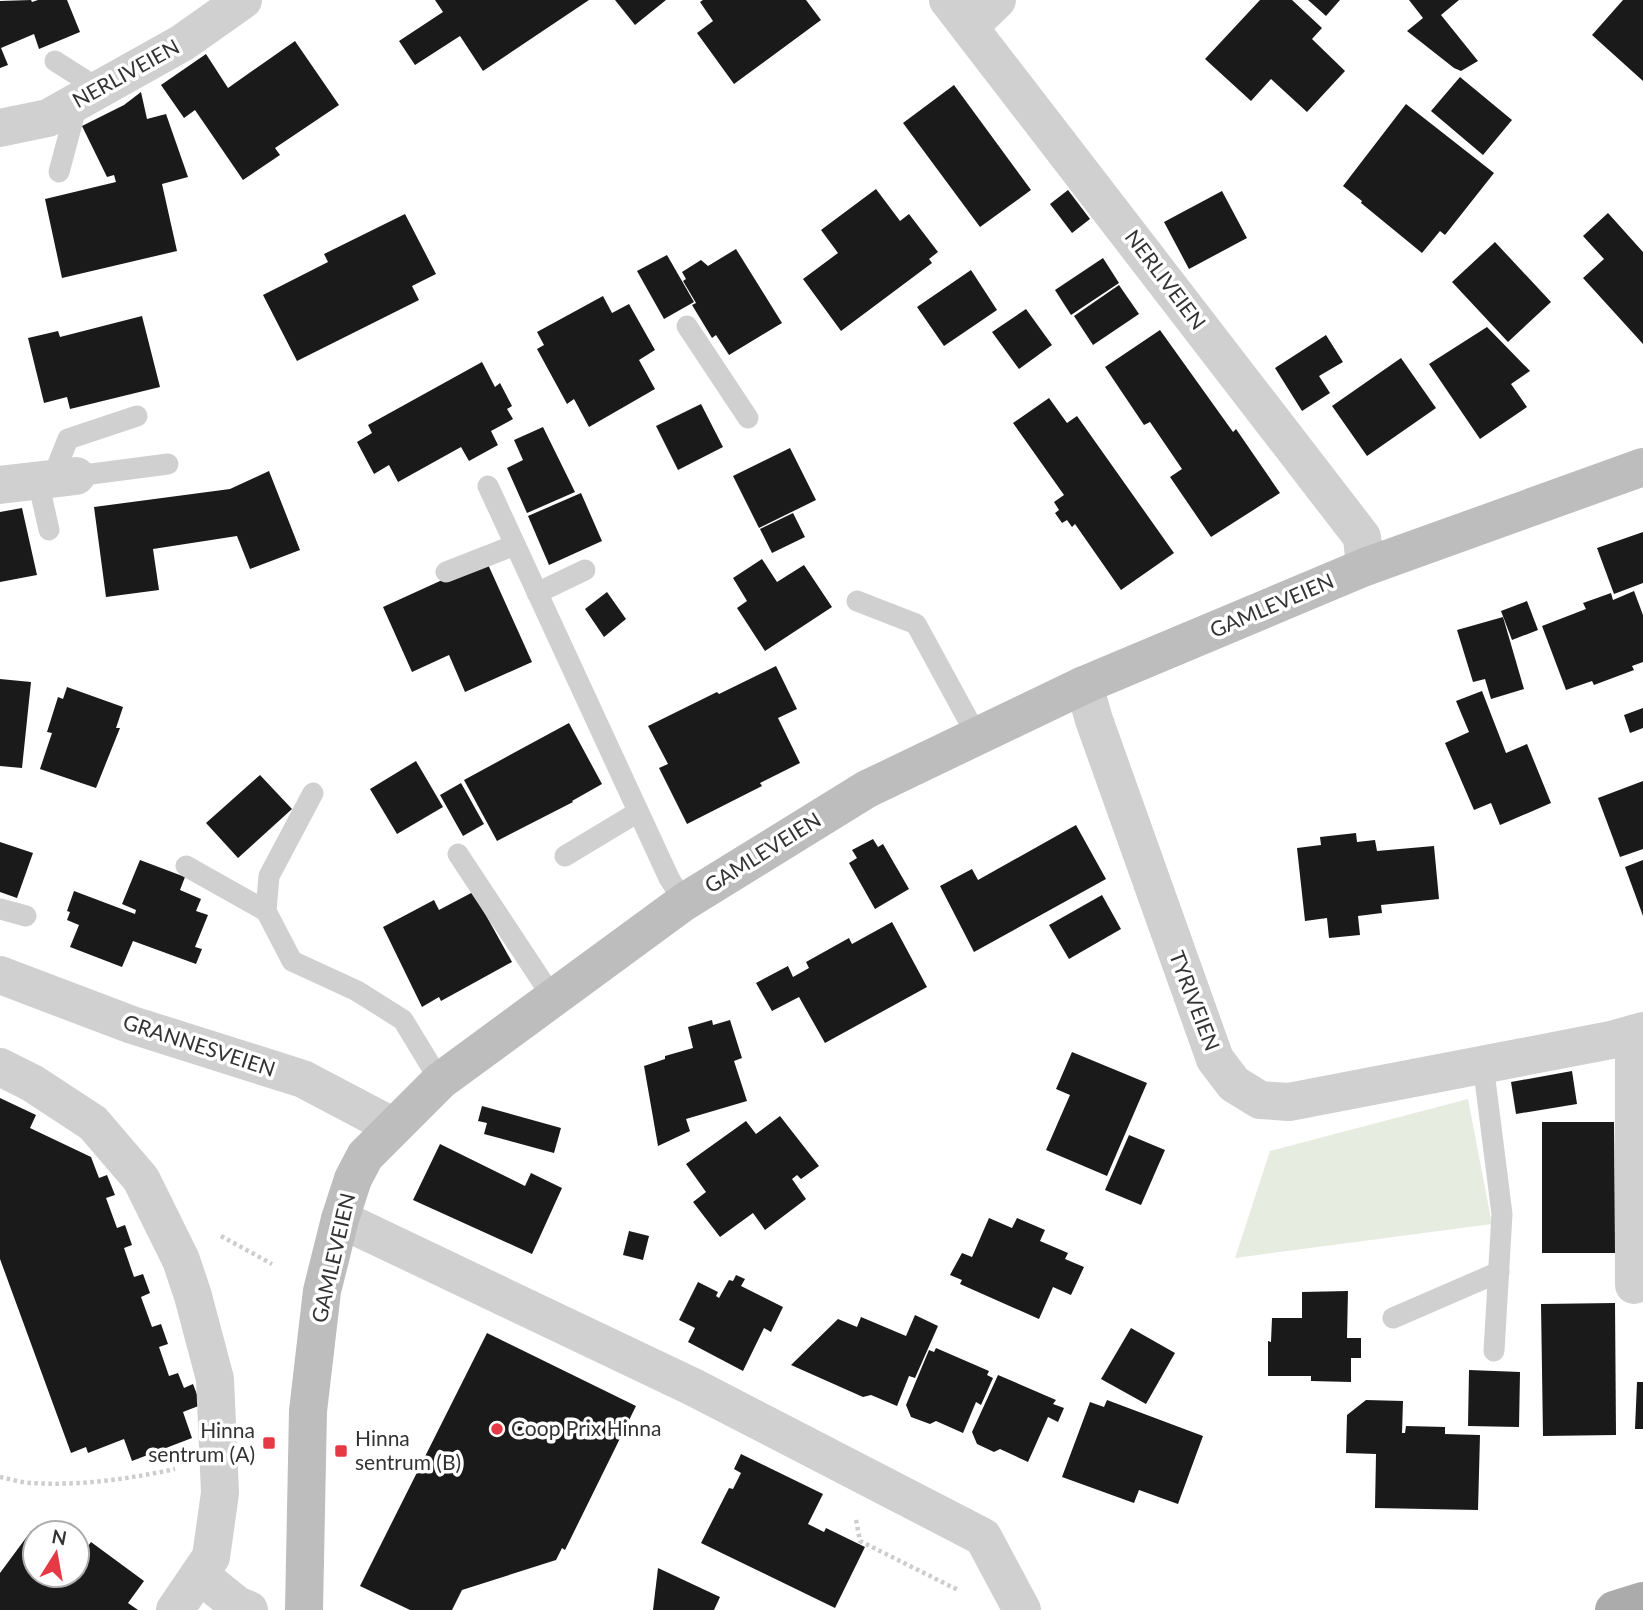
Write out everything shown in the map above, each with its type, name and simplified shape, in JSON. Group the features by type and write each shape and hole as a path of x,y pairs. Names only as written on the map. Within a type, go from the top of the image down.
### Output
{"main road":[{"path":"1614,1610 1643,1601"}],"street":[{"name":"NERLIVEIEN","path":"0,128 48,118 182,43 243,0"},
{"path":"959,13 997,0"},
{"name":"NERLIVEIEN","path":"959,13 1362,537 1365,567"},
{"name":"GAMLEVEIEN","path":"304,1610 308,1411 322,1292 340,1219 353,1179 365,1156 440,1082 684,902 867,789 1084,685 1365,567 1643,467"},
{"path":"0,485 55,479"},
{"name":"TYRIVEIEN","path":"1084,685 1171,940 1215,1059 1256,1110 1639,1032 1634,1286"},
{"name":"GRANNESVEIEN","path":"0,975 132,1025 303,1079 394,1127"},
{"path":"0,1067 32,1083 93,1123 141,1179 181,1260 215,1379 220,1493 211,1557 175,1610"},
{"path":"340,1219 693,1387 983,1537 1022,1610"},
{"path":"200,1575 237,1605 249,1610"}],"lane":[{"path":"55,61 88,95 59,172"},
{"path":"687,326 748,418"},
{"path":"49,530 55,479 68,439 136,416"},
{"path":"55,479 167,464"},
{"path":"488,486 638,812 684,902"},
{"path":"446,572 515,545"},
{"path":"537,593 585,570"},
{"path":"857,601 916,624 977,736"},
{"path":"313,793 269,876 266,911 292,961 357,991 403,1020 440,1082"},
{"path":"565,856 638,812"},
{"path":"458,854 553,998"},
{"path":"186,866 266,911"},
{"path":"0,909 26,916"},
{"path":"1483,1064 1502,1214 1494,1351"},
{"path":"1393,1318 1499,1272"}],"path":[{"path":"0,1477 31,1483 113,1479 220,1459"}],"shaded area":[{"path":"1468,1099 1492,1224 1235,1258 1270,1151"}],"building":[{"path":"67,0 80,32 39,49 34,34 1,48 8,65 0,68 0,1"},
{"path":"435,0 589,0 483,71 460,36 415,65 399,41 443,12"},
{"path":"615,0 666,0 635,25"},
{"path":"806,0 821,20 734,84 697,33 713,21 700,2"},
{"path":"1260,0 1292,0 1322,28 1312,39 1345,71 1307,112 1271,79 1251,101 1205,59"},
{"path":"1308,0 1340,0 1326,16"},
{"path":"1409,0 1459,0 1441,15 1478,61 1461,71 1407,31 1423,18"},
{"path":"1623,0 1643,0 1643,81 1592,35"},
{"path":"295,41 339,105 275,148 280,155 243,180 195,110 184,118 161,85 206,54 228,88"},
{"path":"1460,77 1512,120 1483,155 1431,111"},
{"path":"954,85 1031,190 980,227 903,123"},
{"path":"141,92 147,119 166,114 188,177 162,184 177,251 62,278 45,199 116,182 114,175 107,177 82,126 124,105"},
{"path":"1406,104 1494,173 1445,235 1440,231 1422,253 1343,186"},
{"path":"876,189 900,221 909,214 938,252 929,259 932,263 841,331 803,279 838,253 821,230"},
{"path":"1068,190 1090,219 1072,233 1050,204"},
{"path":"1222,191 1247,238 1189,269 1164,222"},
{"path":"1608,213 1643,252 1643,344 1583,278 1604,259 1583,236"},
{"path":"405,214 436,274 412,286 419,300 297,361 263,295 328,262 324,254"},
{"path":"1495,242 1551,302 1508,342 1452,282"},
{"path":"736,249 782,323 729,355 716,335 712,338 692,305 696,303 683,281 686,279 682,272 701,260 708,266"},
{"path":"667,255 694,302 664,319 637,271"},
{"path":"1103,258 1119,283 1071,315 1055,290"},
{"path":"971,270 997,310 944,346 917,307"},
{"path":"1119,285 1139,314 1093,345 1074,316"},
{"path":"603,296 612,313 629,304 655,350 639,360 655,389 589,427 574,399 567,404 537,349 544,345 537,332"},
{"path":"1026,309 1052,345 1019,369 992,332"},
{"path":"142,316 160,387 70,409 67,397 44,403 28,338 58,331 60,337"},
{"path":"1487,327 1530,371 1511,384 1527,407 1480,439 1429,364"},
{"path":"1160,330 1233,432 1236,429 1280,493 1211,537 1170,477 1182,469 1150,422 1144,425 1105,367"},
{"path":"1326,335 1343,362 1319,376 1330,393 1302,411 1275,368"},
{"path":"1401,358 1436,408 1367,456 1332,406"},
{"path":"482,362 495,387 500,383 512,406 507,409 513,419 491,431 498,445 469,461 461,447 398,482 389,465 374,474 357,442 372,433 368,425"},
{"path":"1049,398 1067,423 1077,416 1174,553 1121,590 1075,524 1072,527 1067,520 1062,523 1055,513 1059,510 1054,502 1064,495 1013,423"},
{"path":"701,404 723,447 678,470 656,426"},
{"path":"543,427 575,492 527,513 507,468 523,460 514,440"},
{"path":"790,448 816,500 759,528 733,476"},
{"path":"269,471 300,550 250,569 237,536 153,549 159,590 106,597 94,507 230,489"},
{"path":"581,493 602,541 549,565 528,516"},
{"path":"22,508 37,575 0,582 0,512"},
{"path":"793,513 805,537 772,553 760,529"},
{"path":"1643,532 1643,583 1614,594 1597,548"},
{"path":"762,559 777,582 804,565 832,607 765,651 737,608 747,601 733,578"},
{"path":"486,560 532,662 465,692 449,655 412,672 383,607"},
{"path":"1634,591 1643,615 1643,662 1632,666 1634,670 1594,685 1592,681 1566,690 1542,626 1586,609 1583,603 1611,593 1613,600"},
{"path":"607,592 626,619 604,637 585,609"},
{"path":"1527,601 1538,630 1512,640 1501,611"},
{"path":"1503,617 1524,689 1491,699 1485,679 1473,682 1457,630"},
{"path":"776,666 797,709 778,718 800,763 760,783 762,786 687,824 659,768 668,764 648,726"},
{"path":"0,679 31,682 22,768 0,766"},
{"path":"67,687 123,707 116,728 120,728 96,788 40,769 52,733 47,732 58,697 63,699"},
{"path":"1482,691 1506,753 1527,744 1551,803 1500,825 1491,803 1474,810 1445,743 1469,732 1456,701"},
{"path":"1643,708 1643,728 1630,733 1624,715"},
{"path":"569,723 602,784 497,841 464,780"},
{"path":"416,761 443,807 397,834 370,789"},
{"path":"260,775 292,809 238,858 206,823"},
{"path":"1643,781 1643,849 1620,857 1598,798"},
{"path":"461,783 484,824 463,836 440,795"},
{"path":"1076,825 1106,879 974,952 940,886 972,869 978,880"},
{"path":"1356,833 1357,842 1375,840 1377,851 1434,846 1439,899 1381,905 1382,913 1358,916 1360,935 1329,938 1327,918 1305,921 1297,848 1321,845 1320,837"},
{"path":"873,839 878,847 883,844 909,889 875,909 849,863 857,858 852,850"},
{"path":"0,842 33,853 17,898 0,892"},
{"path":"140,860 185,877 180,890 201,899 196,911 208,915 195,947 202,949 196,964 133,941 122,967 70,947 79,925 67,920 70,912 67,911 74,891 135,914 136,910 122,904"},
{"path":"1643,860 1643,916 1625,867"},
{"path":"473,892 512,962 441,1001 439,997 422,1007 383,927 434,900 439,910"},
{"path":"1102,895 1121,929 1069,959 1049,925"},
{"path":"892,922 927,987 825,1043 799,997 772,1011 756,983 788,966 793,977 809,968 806,962 849,938 852,944"},
{"path":"712,1020 713,1025 730,1020 742,1058 734,1061 747,1101 686,1119 690,1131 658,1146 644,1066 665,1059 665,1056 693,1048 688,1027"},
{"path":"1072,1052 1147,1083 1107,1176 1046,1150 1070,1095 1056,1089"},
{"path":"1572,1071 1577,1104 1516,1114 1511,1082"},
{"path":"0,1098 36,1115 30,1128 91,1157 99,1178 107,1175 115,1195 106,1198 117,1228 125,1225 132,1245 124,1248 134,1277 143,1274 150,1293 141,1297 152,1327 161,1324 168,1344 159,1347 169,1376 178,1373 184,1388 193,1384 201,1405 183,1412 192,1438 132,1461 124,1439 88,1453 86,1447 71,1453 0,1259"},
{"path":"482,1106 561,1128 554,1153 484,1134 487,1123 478,1121"},
{"path":"780,1116 819,1166 801,1179 797,1175 792,1179 806,1199 765,1230 753,1213 720,1237 693,1202 706,1192 686,1164 746,1121 756,1134"},
{"path":"1542,1122 1614,1122 1615,1253 1542,1253"},
{"path":"1129,1135 1165,1150 1141,1205 1105,1190"},
{"path":"440,1144 525,1186 531,1173 562,1188 532,1254 413,1200"},
{"path":"989,1218 1012,1228 1017,1218 1045,1230 1040,1241 1068,1253 1065,1259 1084,1267 1071,1295 1053,1287 1039,1319 960,1284 962,1280 950,1275 962,1253 972,1257"},
{"path":"629,1231 649,1236 643,1260 623,1255"},
{"path":"736,1275 745,1279 741,1286 783,1307 771,1332 764,1328 743,1371 688,1342 695,1328 679,1320 698,1282 718,1292 716,1296 719,1298 729,1280 733,1281"},
{"path":"1348,1291 1347,1338 1361,1338 1361,1358 1351,1358 1351,1382 1311,1381 1311,1376 1268,1376 1268,1341 1271,1342 1272,1318 1302,1318 1302,1292"},
{"path":"1615,1303 1616,1435 1543,1436 1541,1304"},
{"path":"915,1315 938,1326 915,1378 909,1376 897,1406 871,1395 863,1397 791,1365 838,1319 857,1327 861,1317 906,1336"},
{"path":"1131,1328 1175,1353 1146,1404 1101,1379"},
{"path":"487,1333 636,1406 565,1550 562,1548 556,1560 462,1590 452,1610 410,1610 360,1586"},
{"path":"936,1348 989,1371 987,1375 993,1378 981,1405 976,1402 963,1433 936,1421 930,1424 911,1417 906,1405 929,1350 934,1352"},
{"path":"1469,1370 1520,1372 1519,1427 1468,1426"},
{"path":"998,1375 1056,1400 1053,1404 1064,1408 1058,1422 1048,1417 1028,1462 1000,1449 994,1452 977,1444 972,1432"},
{"path":"1637,1382 1643,1382 1643,1429 1635,1429"},
{"path":"1107,1400 1203,1436 1178,1504 1139,1490 1134,1503 1062,1477 1090,1402 1104,1407"},
{"path":"1366,1400 1403,1401 1402,1433 1405,1433 1406,1426 1445,1427 1445,1434 1480,1435 1478,1510 1375,1508 1376,1454 1346,1453 1347,1415"},
{"path":"741,1454 823,1494 808,1524 824,1532 826,1528 865,1547 835,1608 701,1543 729,1488 733,1489 741,1473 734,1469"},
{"path":"91,1542 144,1581 128,1603 138,1610 0,1610 0,1573 21,1545 21,1589 91,1589"},
{"path":"658,1568 720,1597 714,1610 653,1610"}],"place":[{"name":"Coop Prix Hinna","path":"497,1429"},
{"name":"Hinna sentrum (A)","path":"269,1443"},
{"name":"Hinna sentrum (B)","path":"341,1451"}]}
